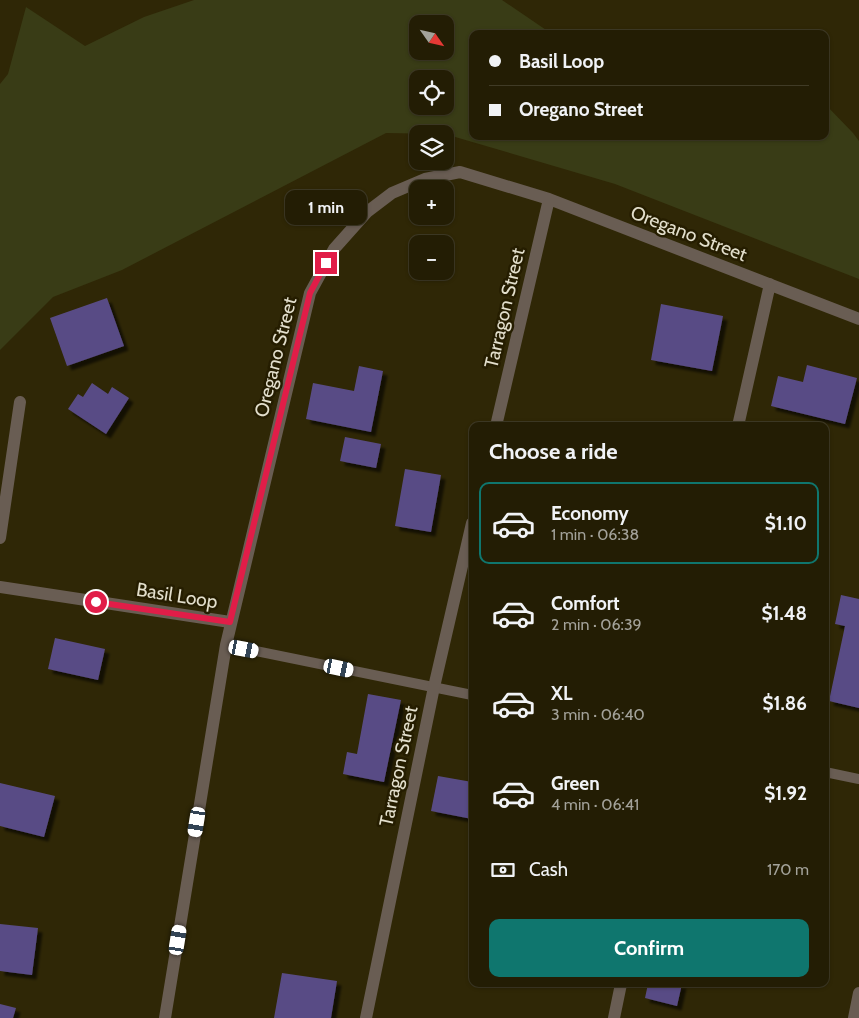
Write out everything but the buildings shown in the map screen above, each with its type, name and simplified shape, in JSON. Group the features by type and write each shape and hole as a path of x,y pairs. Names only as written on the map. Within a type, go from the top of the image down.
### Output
{"street":[{"name":"Oregano Street","path":"165,1018 230,622 310,293 334,248 373,208 392,193 426,179 460,172 550,199 859,318"},
{"name":"Tarragon Street","path":"497,422 550,199"},
{"path":"739,422 770,284"},
{"path":"0,538 20,402"},
{"name":"Tarragon Street","path":"366,1018 434,687 469,536"},
{"name":"Basil Loop","path":"0,586 230,622"},
{"path":"614,1018 620,987"},
{"path":"854,1018 859,993"}],"lane":[{"path":"226,645 469,694"},
{"path":"829,773 859,779"}],"green space":[{"path":"194,0 502,0 546,30 469,30 469,140 829,140 829,108 859,141 859,279 615,184 454,137 454,125 409,125 409,133 386,133 122,270 53,297 0,350 0,84 8,74 26,7 85,46 144,17"}],"route":[{"path":"96,602 230,622 310,293 326,263"}]}
